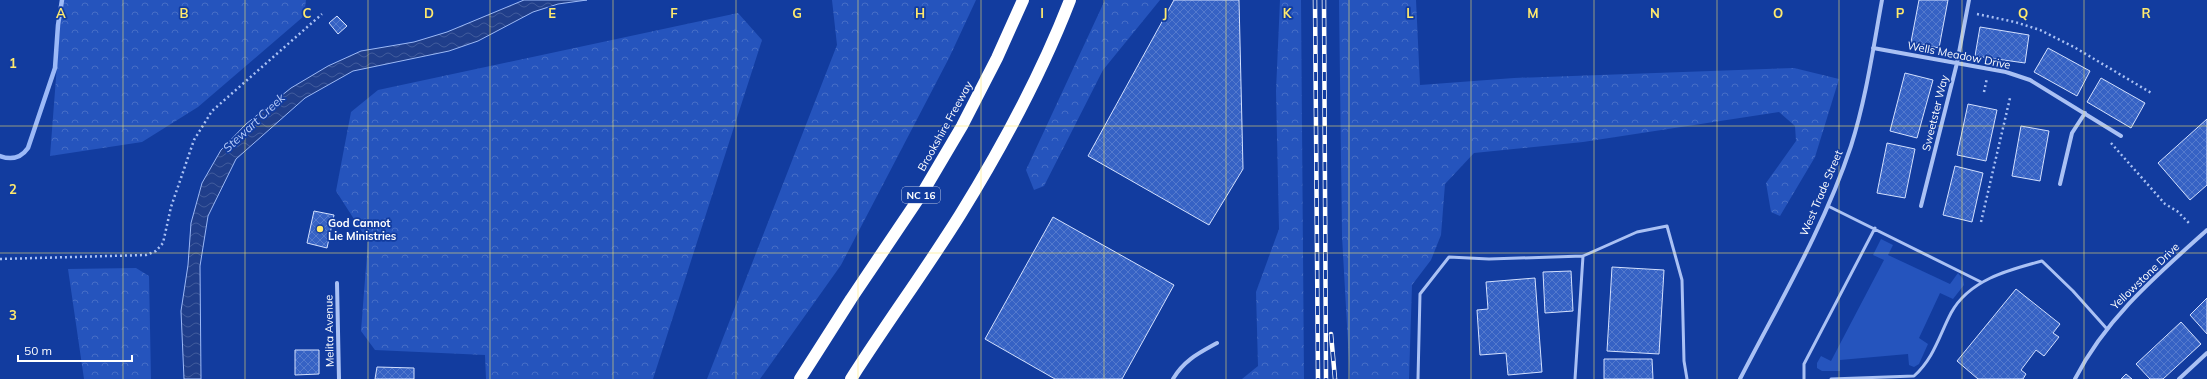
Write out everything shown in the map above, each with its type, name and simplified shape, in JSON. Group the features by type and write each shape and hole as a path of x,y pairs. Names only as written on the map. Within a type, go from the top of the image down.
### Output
{"highway":[{"name":"Brookshire Freeway","path":"800,379 851,299 881,257 927,186 987,78 1023,0"},
{"path":"852,379 886,324 960,215 1000,147 1036,76 1070,0"}],"street":[{"name":"West Trade Street","path":"1740,379 1828,206 1857,126 1882,0"},
{"name":"Sweetster Way","path":"1921,206 1957,63 1969,0"},
{"name":"Wells Meadow Drive","path":"1873,48 1989,69 2030,80 2121,136"},
{"path":"2060,184 2072,133 2085,113"},
{"name":"Yellowstone Drive","path":"2075,379 2107,329 2132,298 2207,230"},
{"name":"Melita Avenue","path":"337,283 339,379"},
{"path":"1174,379 1179,369 1190,358 1217,343"},
{"path":"2179,379 2207,353"}],"lane":[{"path":"1828,206 1875,228 1981,282"},
{"path":"1418,379 1420,294 1449,257 1489,259 1583,256 1637,232 1667,226 1682,280 1684,361 1687,379"},
{"path":"1804,379 1804,364 1875,228"},
{"path":"1575,379 1583,256"},
{"path":"1831,379 1914,376 1927,365 1952,312 1981,282 2019,267 2042,262 2073,291 2107,329"}],"path":[{"path":"0,260 146,255 156,251 163,243 171,207 194,140 212,111 322,14"},
{"path":"1977,14 2016,22 2040,30 2074,47 2153,94"},
{"path":"1984,92 1989,69"},
{"path":"1981,222 2010,98"},
{"path":"2111,142 2165,204 2177,210 2189,223"}],"green space":[{"path":"62,0 306,0 304,16 198,107 142,142 50,156"},
{"path":"832,0 976,0 949,58 841,265 760,379 707,379 837,45"},
{"path":"1105,0 1160,0 1103,70 1044,186 1034,190 1026,170"},
{"path":"1280,0 1301,0 1304,379 1242,379 1258,366 1256,292 1279,229 1276,91"},
{"path":"1339,0 1416,0 1420,85 1514,78 1794,68 1839,79 1815,157 1780,216 1771,212 1766,183 1796,141 1795,126 1779,112 1583,142 1474,153 1445,184 1441,235 1431,260 1412,285 1409,379 1350,379 1342,236"},
{"path":"738,13 762,40 653,379 486,379 485,355 375,350 361,331 368,241 336,191 351,112 378,90"},
{"path":"1881,239 1893,245 1888,255 1950,284 1958,273 1963,279 1964,285 1953,299 1940,293 1919,338 1928,344 1919,364 1914,367 1909,365 1908,354 1840,360 1840,371 1822,371 1817,368 1817,363 1821,356 1831,361 1884,260 1873,255"},
{"path":"136,268 149,276 151,379 84,379 68,269"}],"water":[{"name":"Stewart Creek","path":"524,0 587,0 558,4 533,12 478,41 449,51 353,71 305,98 236,159 208,216 200,266 201,379 184,379 181,311 188,265 191,223 202,183 221,150 246,124 291,88 328,66 361,51 414,42 447,32"}],"building":[{"path":"1174,0 1239,0 1243,169 1209,225 1088,156"},
{"path":"1919,0 1948,0 1939,48 1911,42"},
{"path":"337,16 347,26 338,34 329,23"},
{"path":"1980,27 2029,35 2025,63 1975,56"},
{"path":"2048,48 2090,71 2077,96 2034,72"},
{"path":"1905,73 1933,80 1917,138 1890,131"},
{"path":"2101,78 2145,103 2131,128 2087,102"},
{"path":"1968,104 1997,110 1986,161 1957,155"},
{"path":"2207,119 2207,185 2190,200 2158,163"},
{"path":"2021,126 2049,131 2040,181 2012,176"},
{"path":"1887,143 1915,149 1905,198 1877,193"},
{"path":"1955,166 1983,173 1972,222 1943,215"},
{"name":"God Cannot Lie Ministries","path":"314,211 334,215 327,248 307,243"},
{"path":"1053,217 1174,285 1122,379 1055,379 985,339"},
{"path":"1612,267 1664,270 1659,354 1607,351"},
{"path":"1571,271 1573,311 1545,313 1543,272"},
{"path":"1535,278 1542,372 1508,375 1506,353 1480,355 1477,310 1488,309 1486,282"},
{"path":"2016,289 2060,324 2053,333 2059,337 2044,356 2036,350 2021,370 2026,374 2023,379 1978,379 1957,361"},
{"path":"2207,298 2207,334 2190,315"},
{"path":"2181,322 2201,344 2163,379 2150,379 2136,364"},
{"path":"295,350 319,350 319,374 295,375"},
{"path":"1604,359 1652,359 1653,379 1604,379"},
{"path":"377,367 414,368 414,379 375,379"},
{"path":"2126,374 2132,379 2121,379"}],"waterway":[{"path":"0,156 8,158 16,157 28,148 55,68 58,25 62,0"}],"railway":[{"path":"1315,0 1318,379"},
{"path":"1324,0 1326,379"},
{"path":"1331,334 1335,379"}],"place":[{"name":"God Cannot Lie Ministries","path":"320,229"}]}
